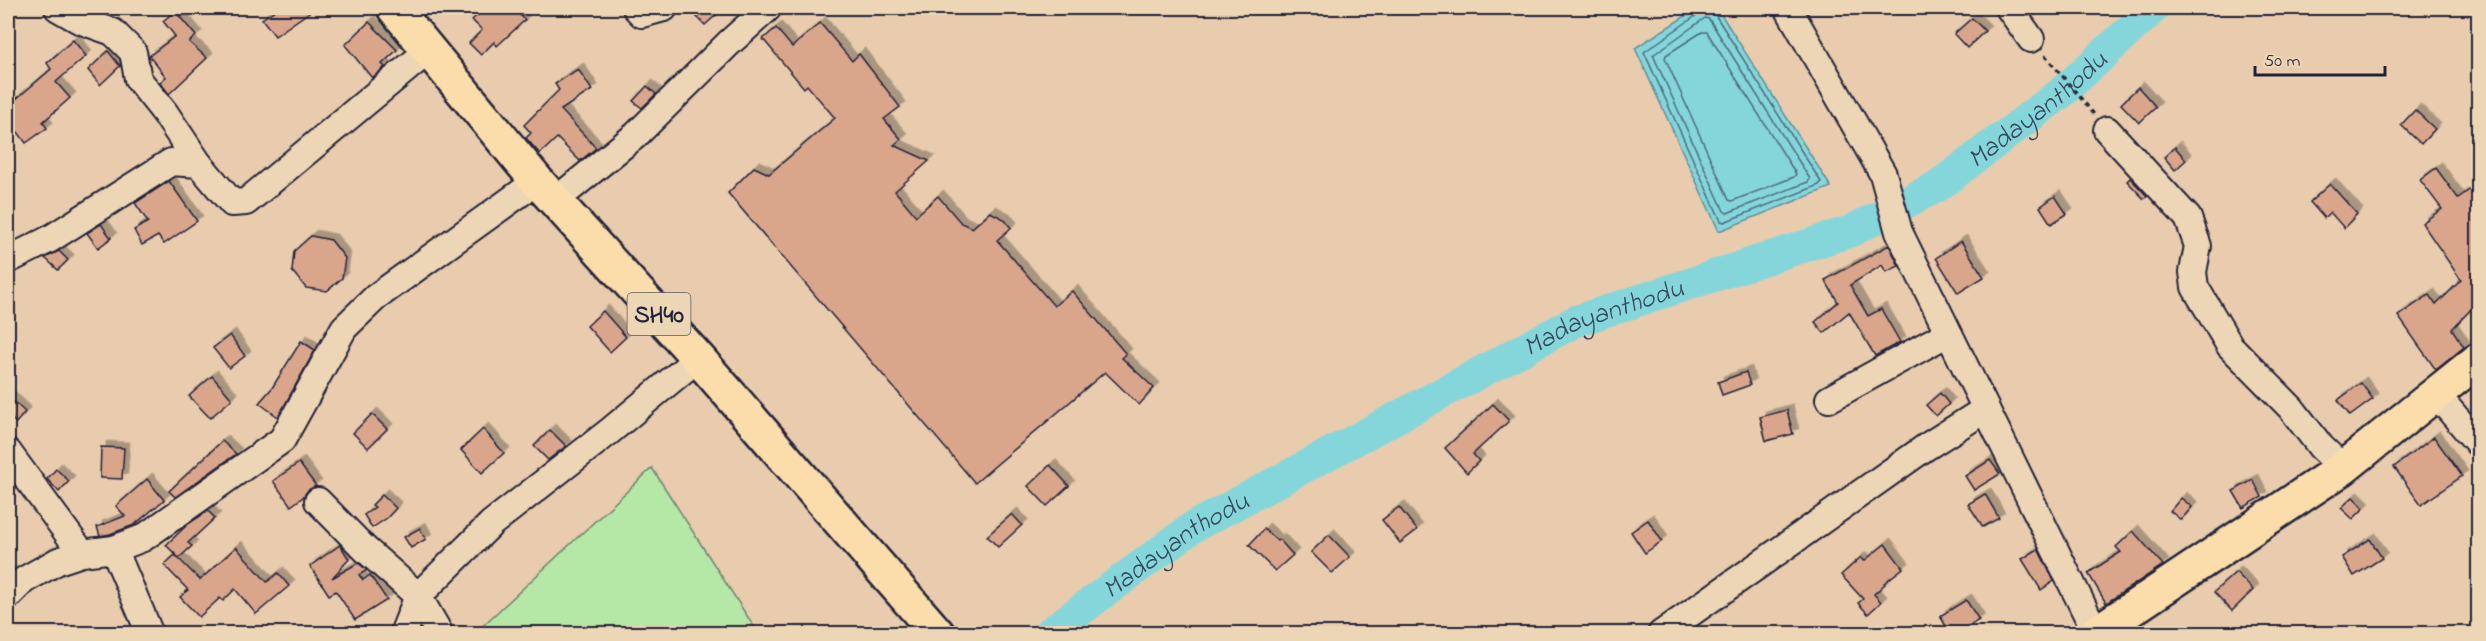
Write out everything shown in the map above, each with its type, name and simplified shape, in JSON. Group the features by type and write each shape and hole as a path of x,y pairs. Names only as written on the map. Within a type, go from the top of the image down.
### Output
{"main road":[{"name":"SH40","path":"394,8 547,190 698,358 932,627"},
{"path":"2096,633 2343,468 2478,360"}],"street":[{"path":"58,8 79,20 113,32 133,52 138,79 165,113 199,164 232,203 246,202 429,50"},
{"path":"636,8 642,14 664,8"},
{"path":"8,596 24,580 58,561 82,553 114,549 143,538 282,440 344,328 376,297 636,135 729,42 768,8"},
{"path":"1788,8 1883,174 1899,232 2096,633"},
{"path":"2009,8 2031,39"},
{"path":"2107,130 2188,218 2198,246 2193,272 2195,287 2230,346 2291,408 2321,447 2343,468"},
{"path":"8,260 50,239 171,162 199,164"},
{"path":"1829,399 1948,333"},
{"path":"402,633 418,596 492,523 610,431 698,358"},
{"path":"2435,393 2478,443"},
{"path":"1661,633 1926,447 1986,409"},
{"path":"8,452 82,553"},
{"path":"318,501 365,549 418,596 440,633"},
{"path":"114,549 150,633"}],"path":[{"path":"2031,39 2107,130"}],"green space":[{"path":"652,468 758,633 475,633"}],"water":[{"path":"1698,8 1717,8 1831,187 1719,231 1635,48"}],"building":[{"path":"278,8 315,8 275,36 262,19"},
{"path":"485,8 513,8 525,20 497,46 494,42 481,55 469,43 482,30 472,20"},
{"path":"688,8 724,8 705,25"},
{"path":"175,11 196,36 189,42 207,58 169,94 160,82 166,77 149,56 175,36 163,21"},
{"path":"1972,18 1985,31 1967,48 1954,34"},
{"path":"369,22 397,50 382,64 385,67 372,78 345,45"},
{"path":"820,23 852,61 859,54 900,107 884,119 901,139 894,145 929,161 895,191 916,216 938,196 961,223 972,228 990,212 1004,219 1011,228 997,240 1054,306 1072,291 1126,354 1122,358 1154,388 1139,405 1105,372 975,483 728,193 754,167 769,174 835,118 807,85 804,88 763,39 776,28 792,47"},
{"path":"73,40 86,56 56,82 70,98 43,122 47,128 26,143 18,132 8,140 8,106 51,69 47,63"},
{"path":"108,51 120,66 100,85 88,70"},
{"path":"578,69 592,90 561,110 596,148 580,161 557,138 540,154 526,138 531,133 524,125 559,90 555,84"},
{"path":"647,86 656,94 642,108 633,101"},
{"path":"2138,87 2156,107 2139,123 2121,104"},
{"path":"2415,110 2435,129 2421,144 2401,125"},
{"path":"2175,147 2186,160 2175,170 2164,157"},
{"path":"2436,168 2458,198 2478,184 2478,302 2452,329 2464,347 2436,370 2398,316 2429,295 2436,305 2461,280 2422,223 2442,209 2420,180"},
{"path":"2130,178 2147,196 2144,199 2127,181"},
{"path":"169,181 197,221 164,244 158,236 142,245 134,230 148,222 135,203"},
{"path":"2330,184 2357,214 2344,228 2330,212 2324,218 2310,202"},
{"path":"2055,196 2067,214 2051,224 2040,207"},
{"path":"101,224 111,238 98,248 87,233"},
{"path":"311,236 331,240 345,258 342,278 327,291 306,288 292,271 294,251"},
{"path":"1961,241 1984,277 1958,293 1936,258"},
{"path":"1889,245 1899,266 1886,272 1882,265 1850,285 1868,316 1881,309 1900,342 1875,356 1849,312 1824,333 1815,322 1838,302 1825,280"},
{"path":"59,251 68,260 58,270 45,258"},
{"path":"603,311 626,337 610,352 587,326"},
{"path":"230,335 245,356 229,368 213,348"},
{"path":"301,341 315,350 278,417 259,403 272,388"},
{"path":"1746,372 1750,385 1722,395 1718,382"},
{"path":"212,376 232,399 210,418 189,396"},
{"path":"2361,383 2373,399 2350,416 2338,400"},
{"path":"1940,393 1949,404 1936,416 1926,405"},
{"path":"8,396 25,412 16,423 8,415"},
{"path":"1493,404 1509,421 1473,454 1479,461 1467,473 1445,448"},
{"path":"1787,410 1793,434 1766,441 1760,417"},
{"path":"372,414 387,429 368,448 353,433"},
{"path":"483,429 504,453 482,473 461,450"},
{"path":"550,430 566,446 548,460 534,446"},
{"path":"2434,437 2462,476 2421,505 2394,467"},
{"path":"222,441 236,454 175,497 169,491"},
{"path":"101,447 124,448 122,479 100,478"},
{"path":"1990,460 2000,474 1974,490 1965,476"},
{"path":"299,463 316,486 308,490 291,506 273,481"},
{"path":"1050,465 1069,486 1047,506 1028,486"},
{"path":"56,469 69,481 59,492 47,479"},
{"path":"147,479 164,500 134,525 100,536 97,527 125,516 116,506"},
{"path":"2253,480 2262,497 2243,508 2233,491"},
{"path":"1985,494 1999,518 1983,527 1968,504"},
{"path":"382,495 396,508 387,518 372,528 364,515 375,507 372,505"},
{"path":"2353,497 2364,508 2353,519 2341,508"},
{"path":"2181,498 2192,507 2181,520 2170,511"},
{"path":"1399,507 1417,530 1400,543 1382,520"},
{"path":"208,511 215,518 188,543 192,546 179,558 166,545 187,525"},
{"path":"1012,514 1022,525 998,547 987,536"},
{"path":"1648,520 1662,541 1645,553 1631,532"},
{"path":"420,528 426,539 411,548 404,537"},
{"path":"1264,529 1277,541 1279,539 1293,555 1275,571 1249,545"},
{"path":"2133,531 2163,565 2106,603 2088,573 2121,552 2116,547"},
{"path":"1329,535 1350,557 1332,573 1311,552"},
{"path":"2370,539 2382,558 2354,576 2342,557"},
{"path":"1885,544 1903,568 1874,594 1881,602 1868,614 1858,603 1863,599 1841,575 1861,557 1864,561"},
{"path":"340,545 349,559 332,578 358,563 367,570 359,575 363,580 370,575 387,600 355,620 336,591 329,595 310,566"},
{"path":"236,547 267,582 278,573 289,586 256,614 235,589 223,601 220,598 199,617 180,597 188,590 164,565 175,555 200,580"},
{"path":"2038,549 2054,581 2041,590 2022,559"},
{"path":"2236,572 2253,590 2232,611 2214,592"},
{"path":"1966,600 1979,620 1957,633 1950,633 1940,616"}],"waterway":[{"name":"Madayanthodu","path":"1048,634 1193,527 1576,321 1851,231 1938,186 2061,93 2154,8"}]}
